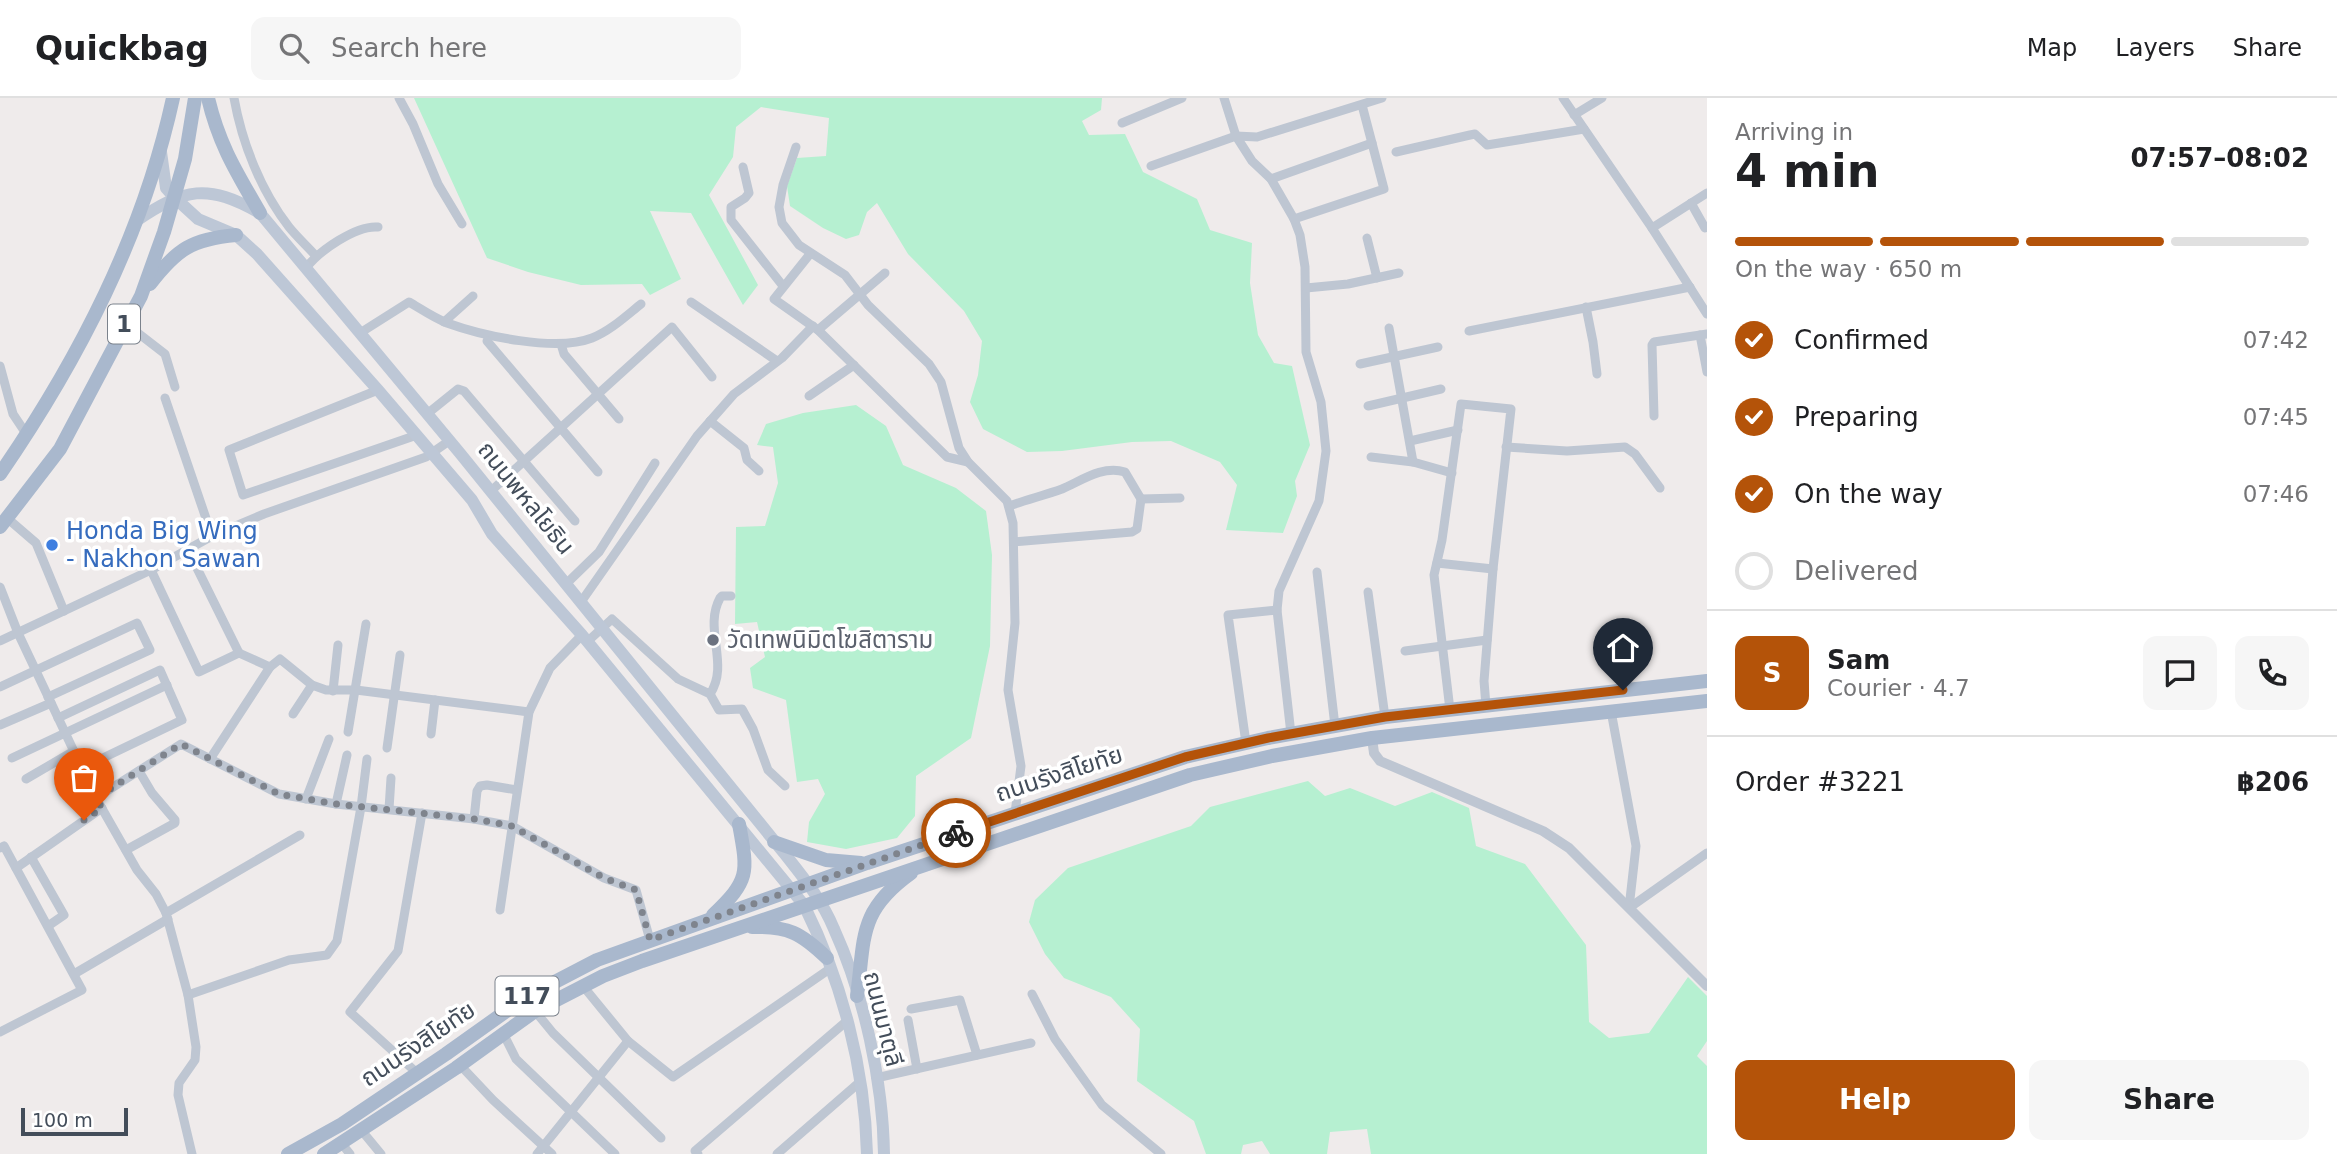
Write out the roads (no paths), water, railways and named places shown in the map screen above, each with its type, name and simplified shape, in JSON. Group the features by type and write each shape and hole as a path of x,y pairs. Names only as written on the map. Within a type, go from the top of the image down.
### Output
{"main road":[{"name":"ถนนพหลโยธิน","path":"0,474 76,354 104,298 161,152 173,98"},
{"name":"1","path":"3,523 60,449 141,296 185,159 195,98"},
{"path":"208,98 227,156 260,214"},
{"name":"ถนนพหลโยธิน","path":"161,152 166,188 198,219 236,235 257,254 472,500 492,534 584,638 793,891"},
{"name":"ถนนพหลโยธิน","path":"136,221 174,197 192,193 222,195 260,214 491,491 809,885"},
{"path":"141,296 181,250 208,237 236,235"},
{"name":"ถนนรังสิโยทัย","path":"288,1154 342,1124 526,997 597,960 1015,813 1185,757 1291,734 1385,717 1707,681"},
{"path":"1568,696 1570,715"},
{"name":"ถนนรังสิโยทัย","path":"324,1154 346,1149 362,1131 503,1033 535,1011 583,986 642,961 1190,775 1272,756 1372,738 1707,701"},
{"path":"707,920 733,897 746,872 739,824"},
{"path":"774,842 827,860 867,863"},
{"path":"858,996 861,951 872,912 896,883 924,864"},
{"name":"ถนนมาตุลี","path":"809,885 834,928 858,996 876,1078 884,1154"},
{"name":"ถนนมาตุลี","path":"793,891 804,905 829,963 848,1020 861,1081 867,1154"},
{"path":"737,928 764,927 794,931 829,963"},
{"path":"446,1054 458,1066"}],"street":[{"path":"234,98 253,163 268,194 289,227 315,255"},
{"path":"399,98 438,184 462,224"},
{"path":"1122,123 1182,98"},
{"path":"1224,98 1236,136 1252,161 1271,179 1300,235 1306,288 1306,352 1321,402 1326,451 1319,501 1279,591 1277,610 1291,734"},
{"path":"1151,166 1236,136 1257,138 1382,98"},
{"path":"1563,98 1705,308"},
{"path":"1574,115 1602,98"},
{"path":"1294,219 1384,189 1362,105"},
{"path":"1396,152 1475,134 1487,145 1584,129"},
{"path":"1271,179 1372,143"},
{"path":"796,147 783,185 779,207 782,223 799,245 845,275 868,305 929,364 941,382 953,431 968,462 1009,506 1014,542 1015,623 1007,690 1021,766 1015,813"},
{"path":"743,167 749,193 746,198 731,207 731,220 783,286"},
{"path":"1652,228 1707,193"},
{"path":"1691,203 1705,228"},
{"path":"306,268 315,255 362,228 378,227"},
{"path":"1367,238 1377,278"},
{"path":"810,254 774,299 815,328 947,457 968,462"},
{"path":"581,602 697,436 734,394 885,273"},
{"path":"1306,288 1348,284 1399,273"},
{"path":"1469,331 1690,287"},
{"path":"444,322 473,296"},
{"path":"360,333 409,302 444,322 493,336 561,344 595,337 641,304"},
{"path":"691,302 777,361"},
{"path":"1586,307 1597,374"},
{"path":"125,323 165,354 176,387"},
{"path":"491,491 672,327 712,377"},
{"path":"1389,328 1413,462"},
{"path":"1654,416 1652,345 1658,340 1703,335 1707,372"},
{"path":"487,341 598,472"},
{"path":"561,344 564,354 618,419"},
{"path":"1360,364 1438,347"},
{"path":"808,396 854,365"},
{"path":"0,366 13,414 27,435"},
{"path":"427,414 450,394 461,389 575,522"},
{"path":"378,390 229,450 243,495 417,435"},
{"path":"1368,406 1441,390"},
{"path":"165,398 212,536"},
{"path":"1450,710 1434,575 1461,404 1511,409 1483,681 1486,706"},
{"path":"710,421 744,448 747,460 758,471"},
{"path":"1410,441 1458,430"},
{"path":"0,641 212,536 264,514 433,454 449,441"},
{"path":"1506,447 1567,451 1625,447 1635,454 1660,488"},
{"path":"1371,457 1413,462 1452,473"},
{"path":"566,584 599,552 655,463"},
{"path":"1009,506 1064,488 1089,475 1118,470 1125,472 1141,499 1137,530 1132,532 1014,542"},
{"path":"1141,499 1180,498"},
{"path":"3,523 36,543 64,611"},
{"path":"188,550 239,653 270,667"},
{"path":"1437,563 1493,569"},
{"path":"150,569 199,672 239,653"},
{"path":"1317,572 1335,726"},
{"path":"0,587 35,671 96,798 167,916 188,995 196,1046 195,1060 179,1083 178,1095 192,1154"},
{"path":"1368,592 1385,717"},
{"path":"710,694 715,687 719,670 713,617 720,598 732,596"},
{"path":"1247,743 1228,615 1277,610"},
{"path":"500,909 529,712 550,668 584,638 612,619 678,679 710,694 719,710 742,709 753,729 768,770 785,786"},
{"path":"0,687 137,623 150,650 0,725"},
{"path":"348,732 366,624"},
{"path":"1405,651 1487,640"},
{"path":"333,691 338,645"},
{"path":"387,748 400,655"},
{"path":"210,759 270,667 280,659 312,685 333,691 356,690 394,694 529,712"},
{"path":"58,718 160,670 183,720 82,768"},
{"path":"12,758 167,685"},
{"path":"293,713 312,685"},
{"path":"431,733 435,700"},
{"path":"1611,711 1636,846 1629,908"},
{"path":"1372,738 1374,753 1380,761 1543,831 1569,848 1707,986"},
{"path":"306,799 328,739"},
{"path":"96,798 181,744 279,794 336,804 474,819 512,826 604,878 636,890 650,940"},
{"path":"26,779 74,751"},
{"path":"336,804 347,755"},
{"path":"188,995 289,960 327,956 337,941 367,759"},
{"path":"126,850 176,820 152,793 139,771"},
{"path":"389,809 391,778"},
{"path":"474,819 480,786 517,790"},
{"path":"16,868 102,808"},
{"path":"416,1073 350,1012 398,951 422,813"},
{"path":"74,974 300,835"},
{"path":"0,848 4,846 82,989 0,1032"},
{"path":"1629,908 1707,853"},
{"path":"31,857 64,915 48,926"},
{"path":"583,986 628,1041 673,1077 829,963"},
{"path":"1032,994 1055,1039 1102,1105 1161,1154"},
{"path":"911,1009 960,1000 977,1055"},
{"path":"535,1011 553,1033 661,1138"},
{"path":"698,1154 695,1150 848,1020"},
{"path":"908,1020 917,1069"},
{"path":"503,1033 516,1059 615,1154"},
{"path":"537,1154 628,1041"},
{"path":"876,1078 1031,1044"},
{"path":"458,1066 552,1154"},
{"path":"777,1154 861,1081"},
{"path":"362,1131 382,1154"}],"place":[{"name":"Honda Big Wing - Nakhon Sawan","path":"52,545"},
{"name":"วัดเทพนิมิตโฆสิตาราม","path":"713,640"}]}
